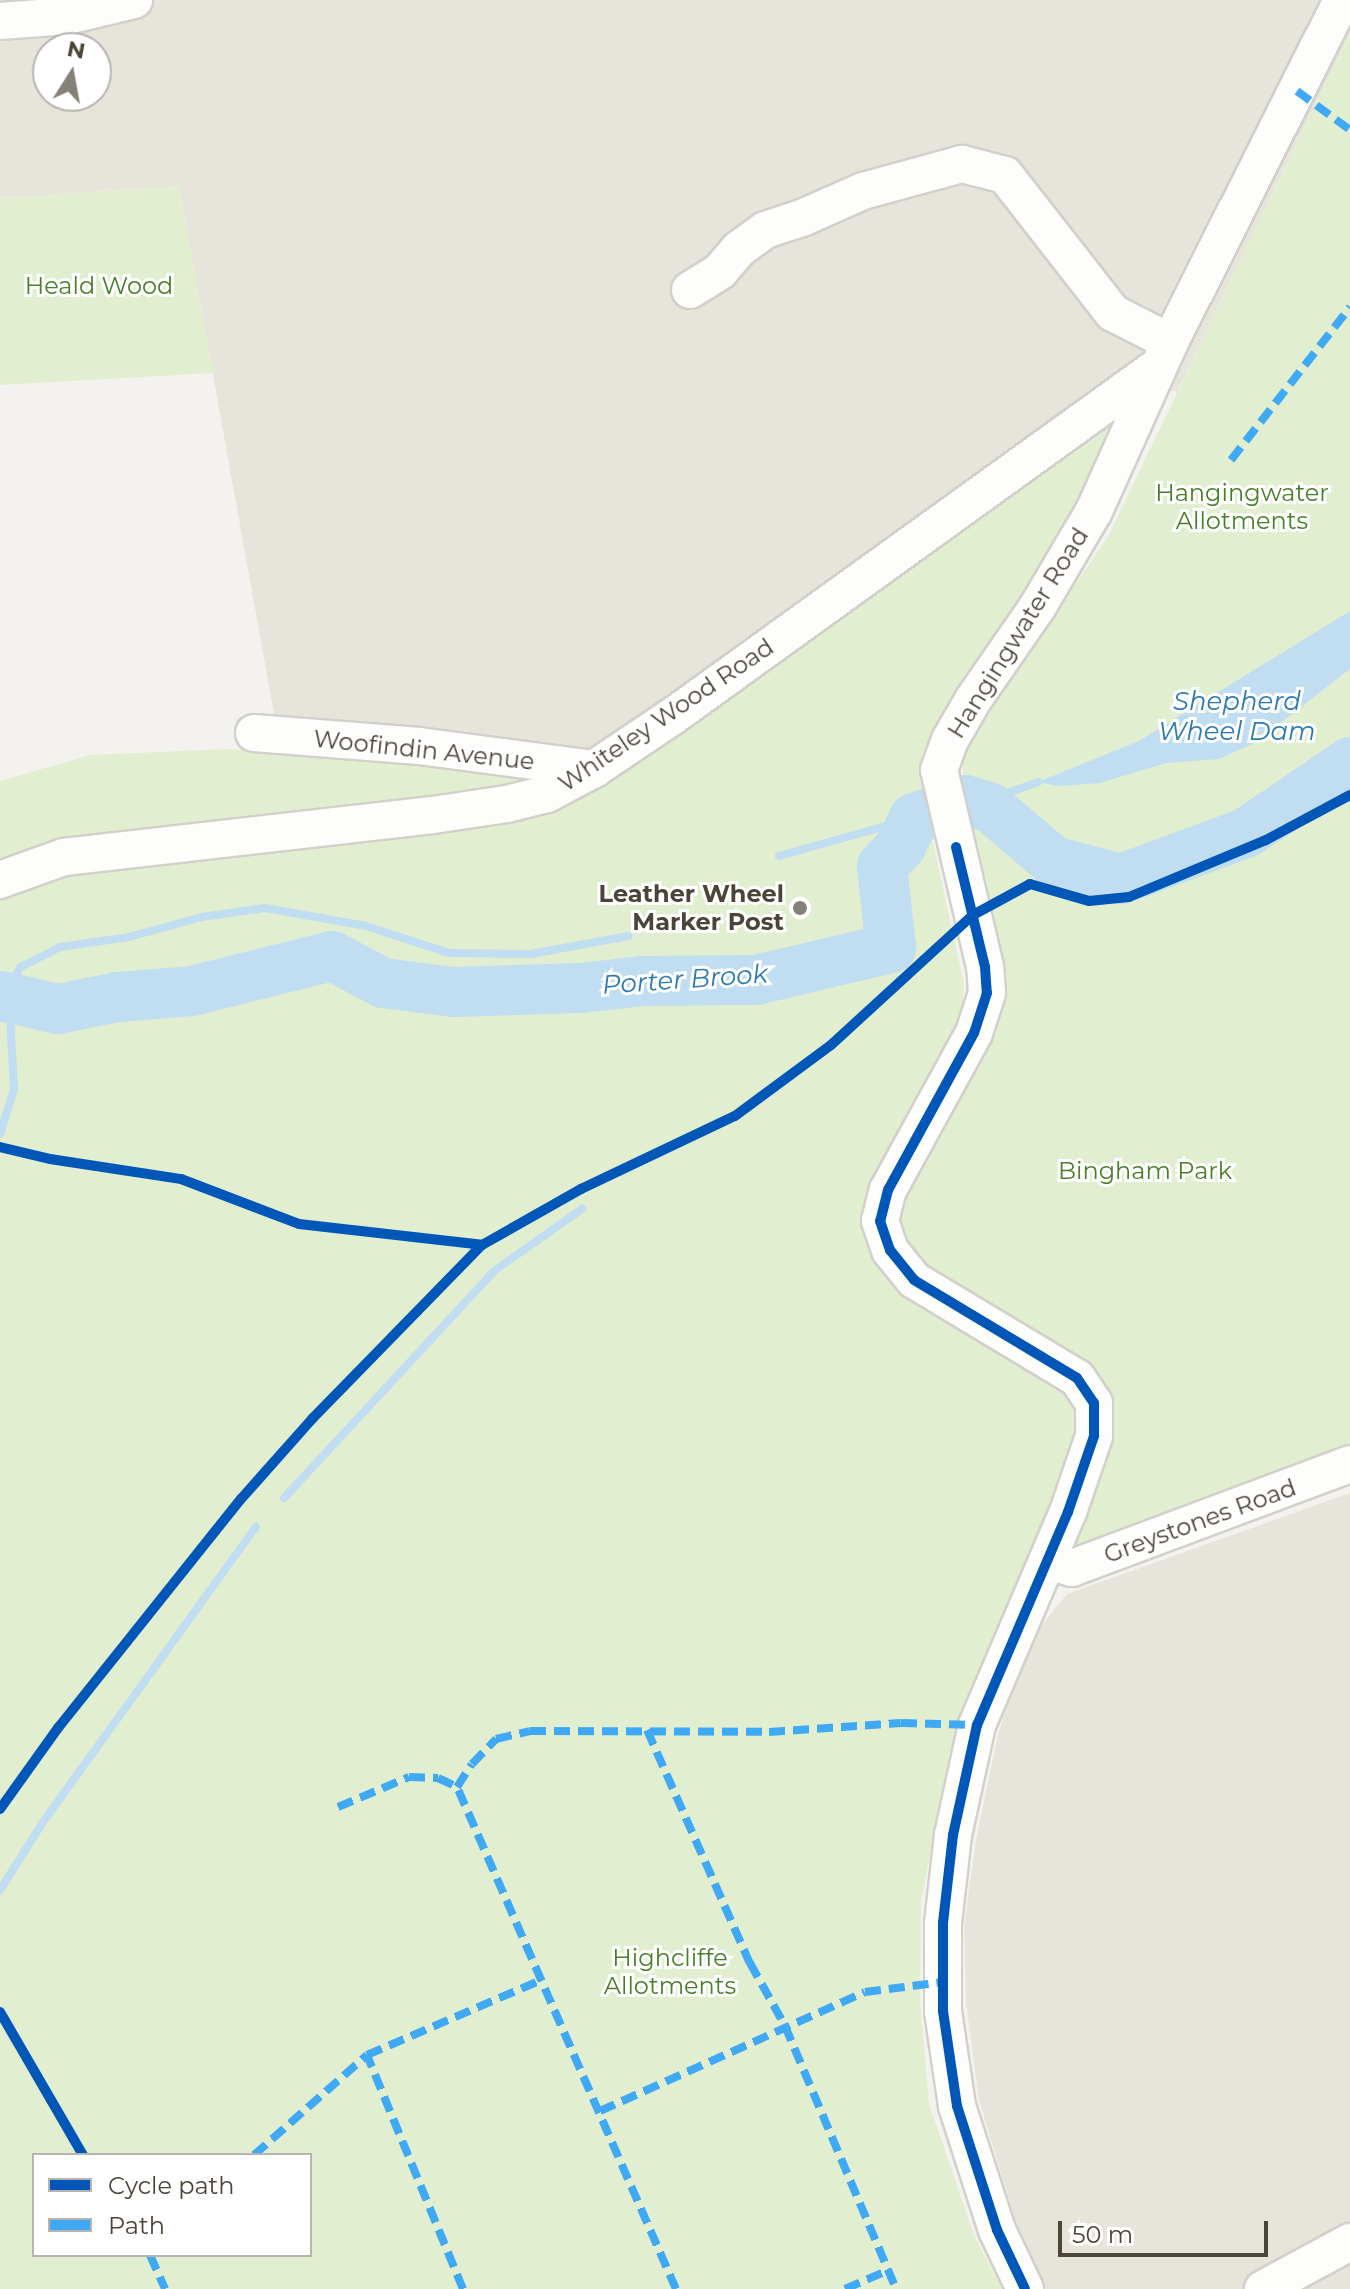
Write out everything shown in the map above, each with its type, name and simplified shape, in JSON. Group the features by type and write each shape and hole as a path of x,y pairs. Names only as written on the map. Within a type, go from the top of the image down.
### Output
{"street":[{"path":"0,21 67,16 134,0"},
{"name":"Hangingwater Road","path":"1048,1561 1094,1436 1094,1403 1077,1378 914,1280 890,1250 880,1221 888,1190 974,1033 987,993 985,967 939,770 950,740 973,700 1038,606 1094,511 1164,354 1342,0"},
{"path":"690,290 720,271 739,249 765,230 802,218 863,191 962,164 1005,175 1113,313 1164,354"},
{"name":"Whiteley Wood Road","path":"0,880 64,857 507,804 547,794 594,769 673,716 1164,354"},
{"name":"Woofindin Avenue","path":"254,733 419,746 594,769"},
{"name":"Greystones Road","path":"1048,1561 1072,1568 1350,1464"},
{"path":"1025,2289 997,2230 957,2106 943,2011 943,1923 953,1835 977,1725 1048,1561"},
{"path":"1263,2289 1350,2242"}],"shaded area":[{"path":"0,0 1350,0 1350,32 1177,392 1126,376 679,703 560,763 274,714 179,186 0,198"},
{"path":"1350,1493 1350,2289 1045,2289 1015,2219 979,2100 966,2002 964,1926 976,1840 998,1734 1028,1642 1067,1594"}],"green space":[{"name":"Bingham Park","path":"1350,32 1350,1443 1072,1550 1111,1440 1111,1390 915,1267 895,1209 1005,998 963,802 963,746 1108,537"},
{"name":"Heald Wood","path":"179,186 213,373 0,385 0,198"},
{"name":"Highcliffe Allotments","path":"1124,417 1074,516 922,754 926,811 964,984 962,1024 868,1191 867,1237 892,1287 1071,1392 1081,1419 1081,1446 966,1719 940,1801 921,1902 920,2002 929,2104 974,2235 1002,2289 0,2289 0,901 23,886 109,860 541,810 642,762 845,606 966,530"},
{"path":"227,749 532,773 533,785 0,866 0,781 90,755"}],"water":[{"name":"Shepherd Wheel Dam","path":"1350,611 1350,669 1254,743 1219,759 1166,763 1100,783 1058,786 1038,782 1139,741"}],"waterway":[{"name":"Porter Brook","path":"0,996 58,1009 118,997 192,991 332,956 383,983 453,992 581,988 642,981 756,980 891,948 882,866 901,846 914,818 965,800 991,808 1053,861 1121,879 1246,833 1350,762"},
{"path":"978,804 1038,782"},
{"path":"779,856 914,818"},
{"path":"962,825 975,820 1020,833"},
{"path":"901,846 945,831"},
{"path":"2,996 21,967 60,947 129,937 202,917 265,908 366,926 449,953 531,954 628,936"},
{"path":"0,1134 14,1089 9,998"},
{"path":"284,1498 494,1271 582,1209"},
{"path":"0,1890 43,1822 256,1527"}],"marked path":[{"path":"1297,91 1350,130"},
{"path":"1231,460 1350,307"},
{"path":"676,2289 457,1787 472,1764 496,1739 530,1731 769,1732 901,1723 977,1725"},
{"path":"647,1730 750,1963 785,2026 896,2289"},
{"path":"338,1807 409,1777 438,1778 457,1787"},
{"path":"463,2289 367,2055 541,1980"},
{"path":"600,2111 865,1992 943,1982"},
{"path":"256,2153 367,2055"},
{"path":"151,2257 165,2289"},
{"path":"845,2289 889,2270"}],"cycle path":[{"path":"0,1809 58,1728 241,1499 312,1419 482,1245 581,1189 735,1116 831,1045 973,915 1030,884 1089,901 1129,897 1266,840 1350,795"},
{"path":"956,847 985,967 987,993 974,1033 888,1190 880,1221 890,1250 914,1280 1077,1378 1094,1403 1094,1436 1068,1512 977,1725 953,1835 943,1923 943,2011 957,2106 997,2230 1025,2289"},
{"path":"0,1147 50,1159 181,1179 299,1224 482,1245"},
{"path":"0,2012 82,2153"}],"place":[{"name":"Leather Wheel Marker Post","path":"800,908"}],"park label":[{"name":"Hangingwater Allotments","path":"1242,507"}]}
